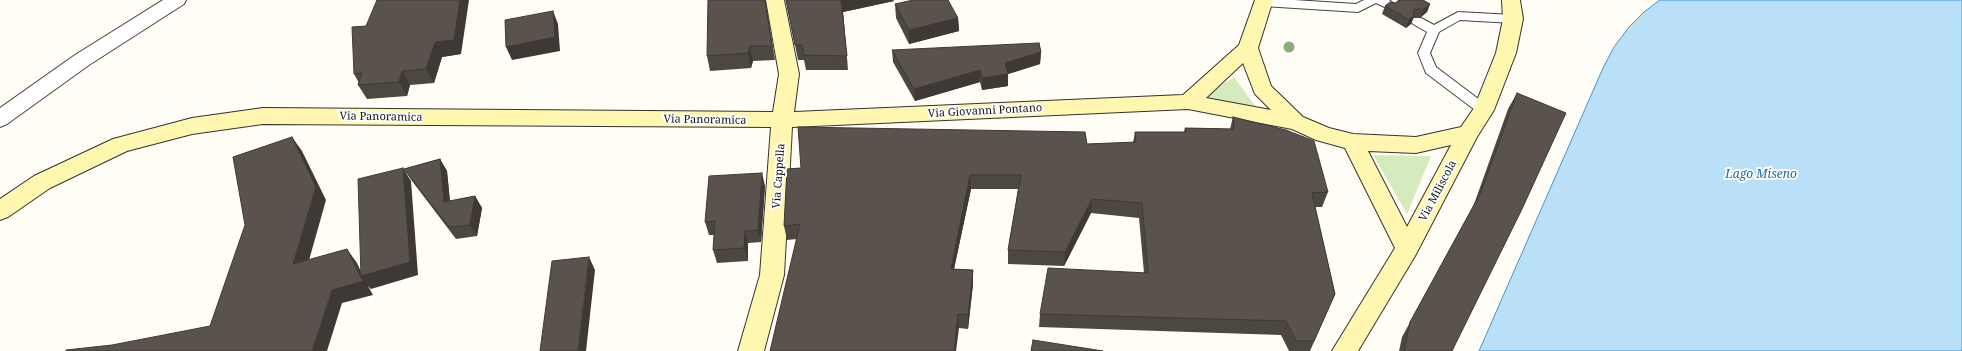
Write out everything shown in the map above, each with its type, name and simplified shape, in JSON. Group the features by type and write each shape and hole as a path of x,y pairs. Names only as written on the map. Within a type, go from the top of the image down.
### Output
{"street":[{"path":"0,119 82,60 177,0"},
{"name":"Via Cappella","path":"751,351 772,275 782,120 789,74 775,0"},
{"path":"1188,102 1248,48 1264,1"},
{"name":"Via Miliscola","path":"1345,351 1407,249 1468,133 1484,110 1506,53 1512,9"},
{"path":"1248,48 1262,89 1296,122 1324,135 1353,142 1416,146 1468,133"},
{"name":"Via Giovanni Pontano","path":"782,120 1188,102 1296,122"},
{"name":"Via Panoramica","path":"0,211 42,182 121,146 192,126 263,116 782,120"},
{"path":"1353,142 1407,249"}],"lane":[{"path":"1264,1 1358,8 1373,0"},
{"path":"1380,0 1392,6"},
{"path":"1484,110 1431,70 1424,54 1434,30 1458,16 1512,9"},
{"path":"1417,21 1434,30"}],"green space":[{"path":"1234,77 1256,107 1204,97"},
{"path":"1373,155 1431,156 1407,214"}],"water":[{"name":"Lago Miseno","path":"1660,0 1962,0 1962,351 1479,351 1603,68 1614,47 1629,27 1644,12"}],"building":[{"path":"377,0 460,0 454,40 435,42 426,69 402,71 399,82 358,85 362,73 354,74 352,27 366,26"},
{"path":"708,0 765,0 772,46 750,46 748,53 707,56"},
{"path":"786,0 841,0 847,56 804,55 802,45 795,45"},
{"path":"913,0 948,0 958,18 909,30 895,4"},
{"path":"1400,0 1423,0 1430,4 1424,9 1415,9 1413,12 1414,16 1409,20 1385,6 1390,2 1395,3"},
{"path":"553,11 555,37 506,47 505,20"},
{"path":"1039,43 1041,52 1005,63 1008,74 982,78 980,70 914,89 892,50"},
{"path":"1517,93 1566,113 1522,209 1452,351 1404,351 1410,322 1481,192"},
{"path":"1233,117 1286,130 1314,141 1328,192 1312,193 1335,294 1314,341 1296,341 1286,321 1040,314 1048,268 1148,273 1142,203 1092,199 1065,252 1008,250 1021,175 970,175 951,269 973,270 968,315 958,314 954,351 770,351 800,224 784,226 787,169 801,168 798,127 1085,132 1087,144 1136,142 1135,132 1186,132 1185,128 1234,129"},
{"path":"292,137 316,187 293,264 347,249 363,281 332,290 312,351 66,351 112,345 210,326 245,225 233,157"},
{"path":"440,159 444,202 475,196 470,225 449,227 404,169"},
{"path":"403,168 410,262 361,276 358,179"},
{"path":"762,173 758,230 745,231 744,248 713,250 715,221 705,222 709,176"},
{"path":"589,257 578,351 540,351 552,261"},
{"path":"1033,340 1103,351 1031,351"}]}
